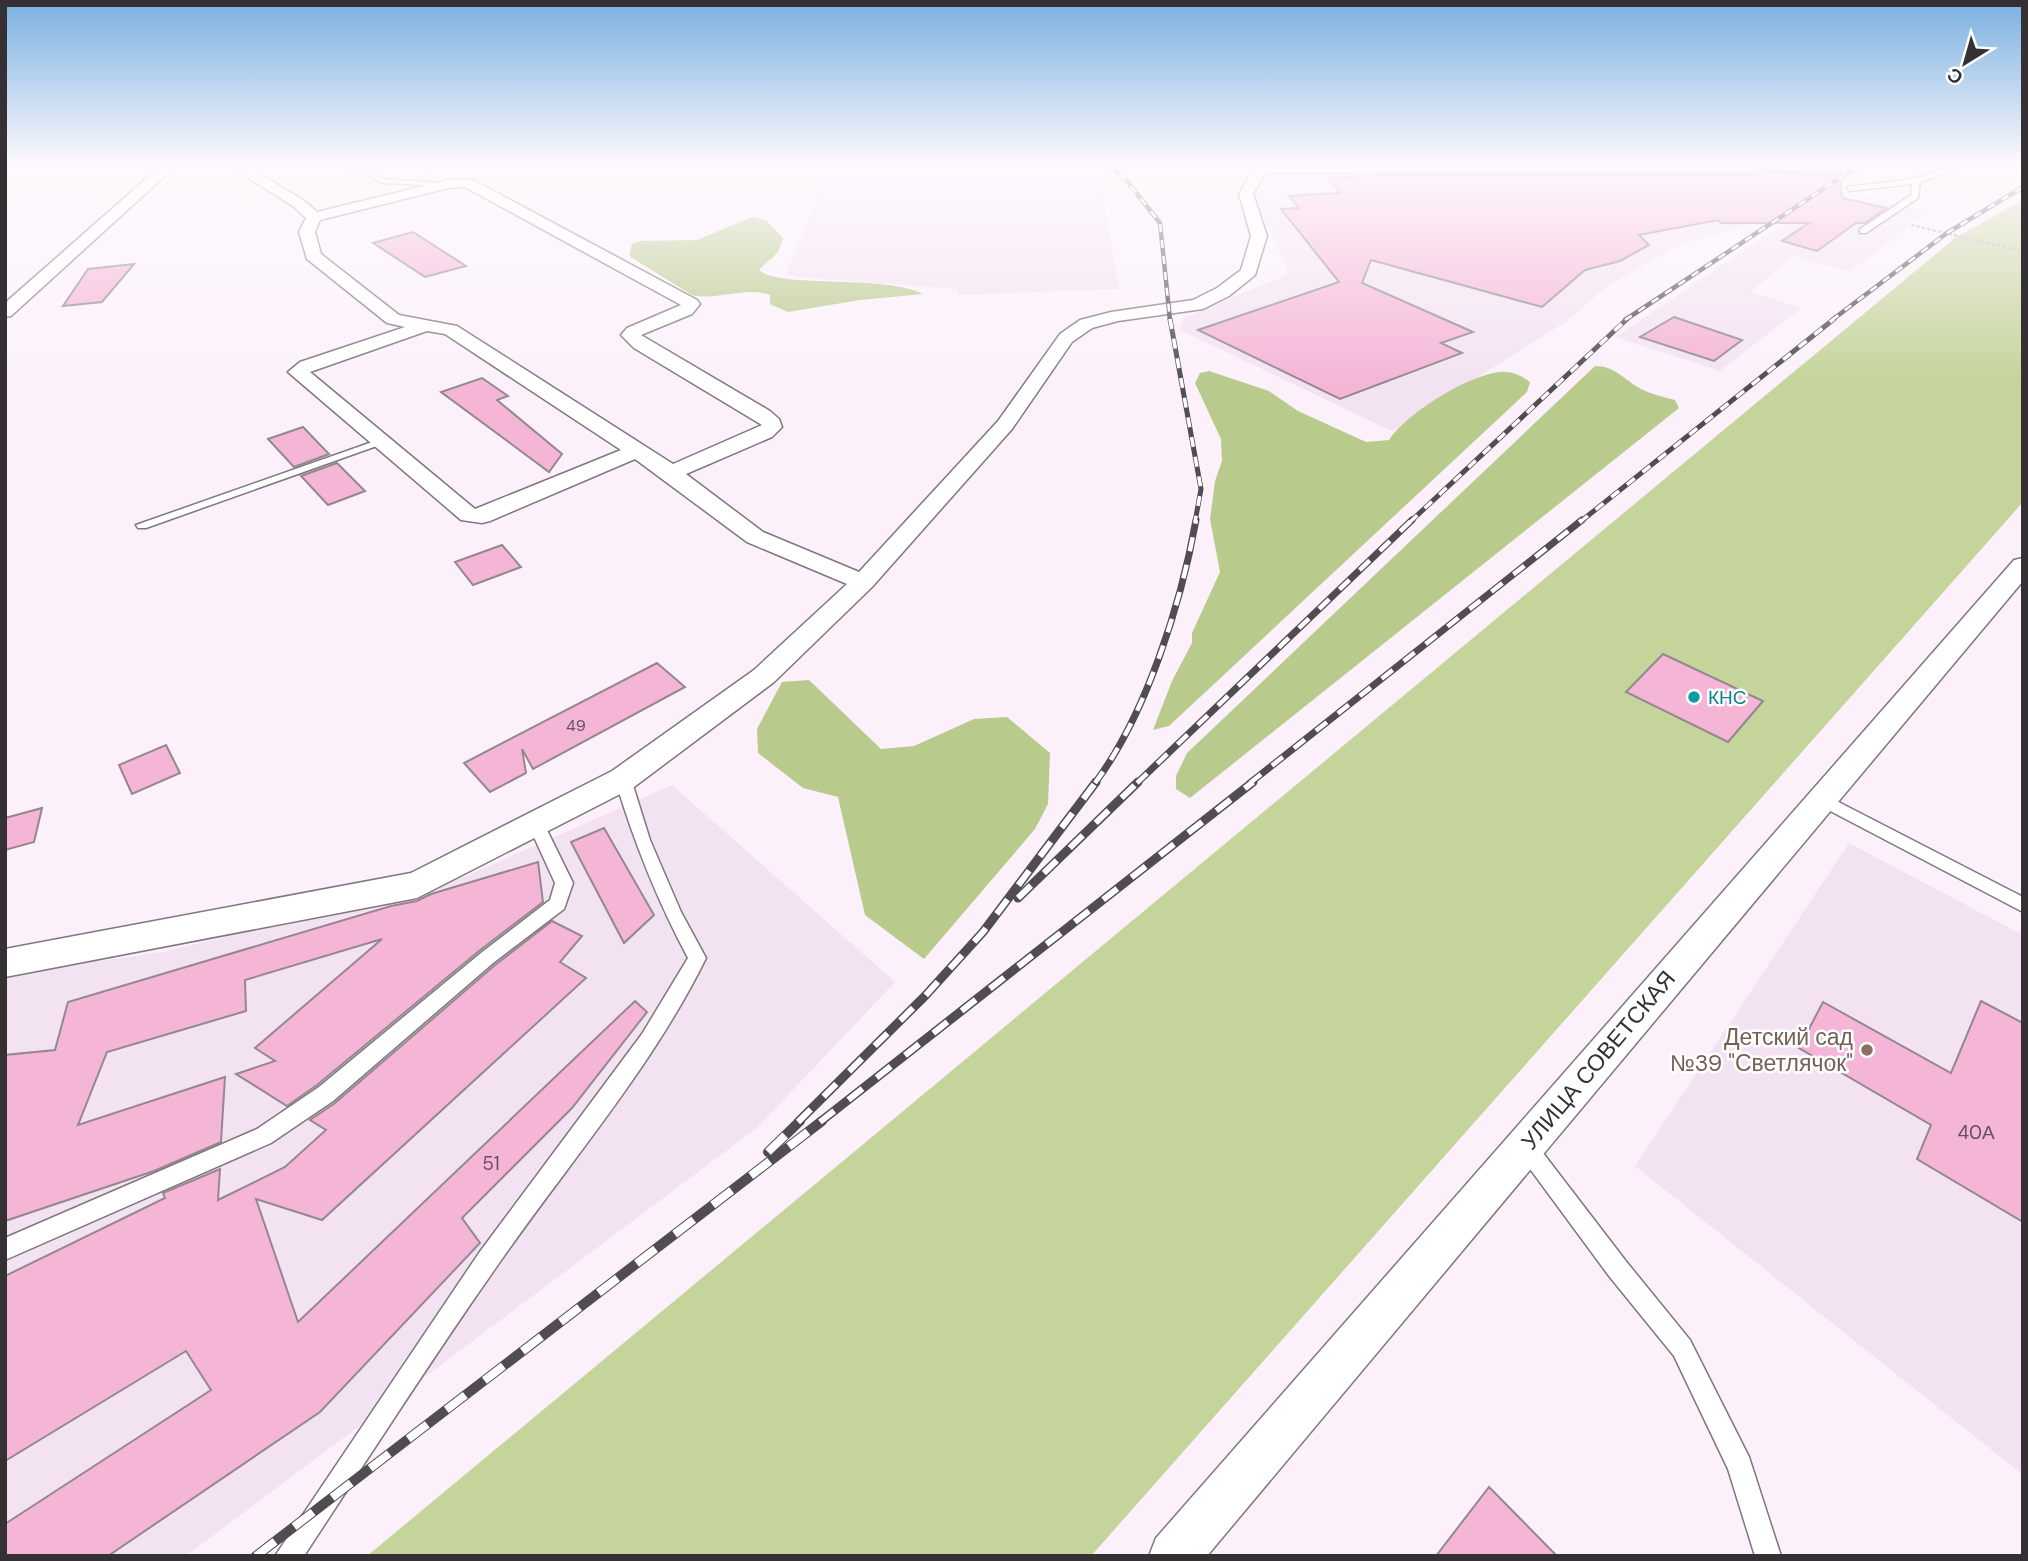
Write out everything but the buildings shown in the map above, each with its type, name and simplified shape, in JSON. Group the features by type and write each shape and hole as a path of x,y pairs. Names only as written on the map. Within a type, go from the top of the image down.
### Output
{"street":[{"path":"5,312 89,237"},
{"path":"308,237 313,256 393,319 452,330 671,473 755,537 863,582"},
{"path":"568,237 691,304 687,310 630,335 640,344 764,415 772,423 765,433 671,473"},
{"path":"5,963 417,885 623,779 764,676 863,582 1005,425 1066,338 1086,324 1117,316 1197,305 1223,292 1249,272 1259,237"},
{"path":"428,325 307,366 298,372 469,515 482,516 637,451"},
{"name":"УЛИЦА СОВЕТСКАЯ","path":"1174,1556 2023,565"}],"lane":[{"path":"142,525 382,442"},
{"path":"288,1556 487,1261 649,1040 683,986 696,958 673,914 647,853 623,779"},
{"path":"1821,799 2023,905"},
{"path":"5,1249 264,1136 326,1094 487,958 558,904 564,883 536,824"},
{"path":"1525,1146 1617,1268 1682,1348 1740,1466 1768,1556"}],"path":[{"path":"1962,237 2023,251"}],"shaded area":[{"path":"801,237 1110,237 1119,289 959,295 956,289 785,276"},
{"path":"1273,237 1707,237 1681,244 1607,286 1567,321 1392,431 1180,330 1184,318 1289,274"},
{"path":"1765,237 1895,237 1850,272 1794,256 1750,292 1801,308 1720,371 1615,337"},
{"path":"672,785 895,982 757,1128 186,1556 5,1556 5,974 163,952 464,877"},
{"name":"Детский сад №39 \"Светлячок\"","path":"1849,843 2023,935 2023,1475 1635,1166"}],"green space":[{"path":"705,237 782,237 776,254 759,270 770,276 809,281 884,284 923,294 860,300 788,312 770,304 770,295 760,293 692,295 629,256 632,244 640,241 697,240"},
{"path":"2023,237 2023,502 1091,1556 367,1556 1955,238"},
{"path":"1595,366 1609,368 1645,391 1675,400 1679,408 1190,798 1176,789 1176,776 1187,753"},
{"path":"1209,371 1269,391 1298,411 1366,442 1389,440 1409,419 1439,397 1486,375 1508,372 1530,382 1527,392 1169,726 1153,730 1220,572 1210,519 1215,481 1222,461 1221,439 1195,383 1200,373"},
{"path":"809,680 881,749 914,746 974,719 1007,717 1050,753 1048,804 1035,829 924,959 865,915 838,797 803,788 758,753 757,729 782,682"}],"railway":[{"path":"1161,237 1170,320"},
{"path":"1625,320 1751,237"},
{"path":"1832,320 1942,237"},
{"path":"1170,319 1201,489 1195,522"},
{"path":"1410,522 1627,319"},
{"path":"1580,522 1834,319"},
{"path":"1095,783 1130,725 1159,658 1181,587 1196,520"},
{"path":"1137,783 1412,520"},
{"path":"1250,783 1582,520"},
{"path":"798,1122 925,996 983,932 1096,782"},
{"path":"1018,898 1138,782"},
{"path":"820,1122 1253,782"},
{"path":"768,1152 800,1121"},
{"path":"256,1556 822,1121"}],"place":[{"name":"КНС","path":"1694,697"},
{"name":"Детский сад №39 \"Светлячок\"","path":"1867,1050"}]}
